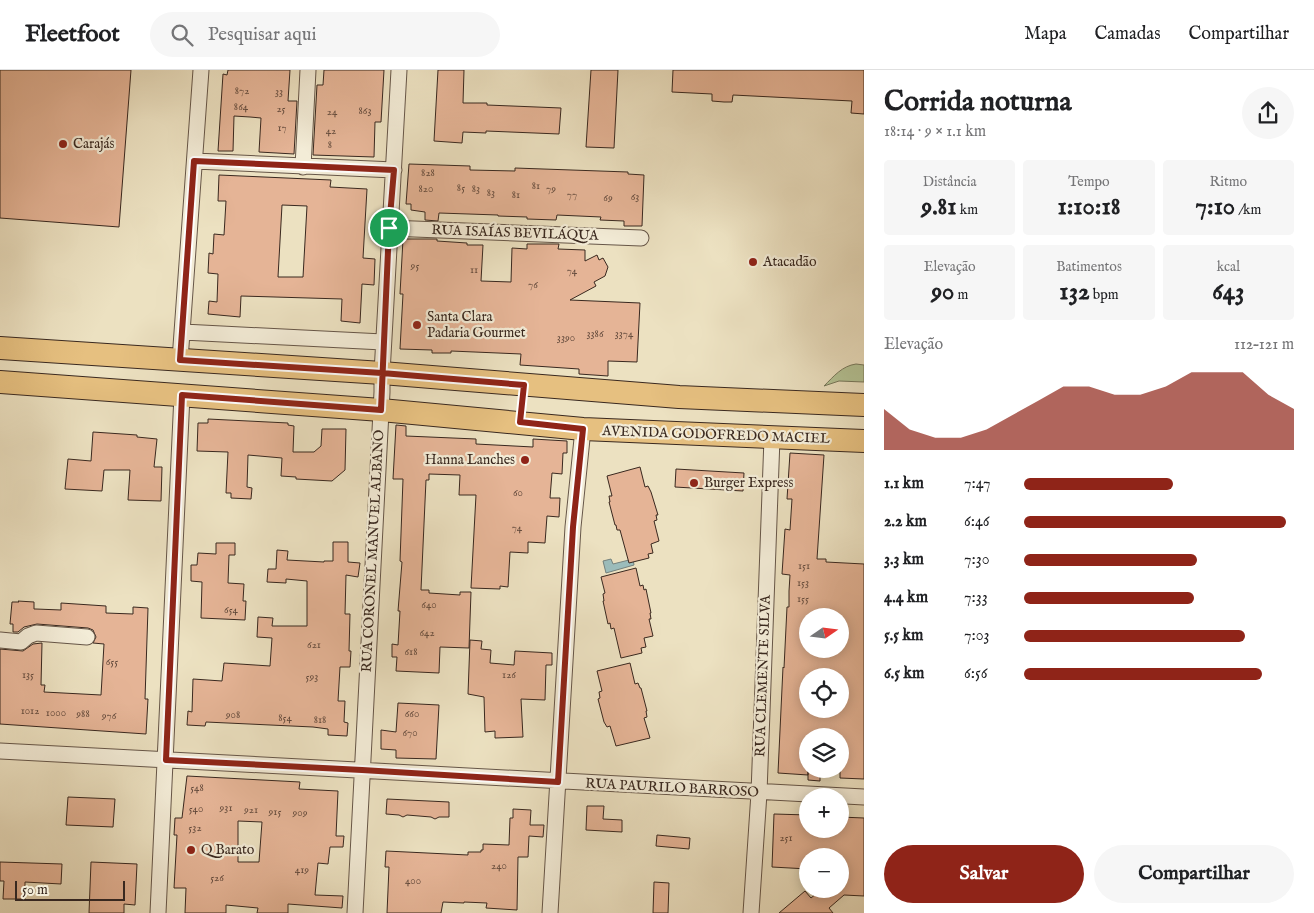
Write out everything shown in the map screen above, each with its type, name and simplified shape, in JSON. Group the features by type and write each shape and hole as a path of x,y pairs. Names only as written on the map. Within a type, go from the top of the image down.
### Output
{"main road":[{"path":"0,348 382,373 483,383 679,397 864,404"},
{"name":"AVENIDA GODOFREDO MACIEL","path":"0,382 381,410 583,429 864,441"},
{"path":"478,420 483,383"},
{"path":"520,422 524,385"}],"street":[{"path":"180,360 201,70"},
{"path":"303,167 308,70"},
{"name":"RUA CORONEL MANUEL ALBANO","path":"355,913 398,70"},
{"path":"194,161 394,170"},
{"name":"RUA ISAÍAS BEVILÁQUA","path":"389,228 641,238"},
{"path":"182,332 383,342"},
{"path":"158,913 182,395"},
{"path":"550,913 573,527 583,429"},
{"name":"RUA CLEMENTE SILVA","path":"751,913 759,792 772,438"},
{"path":"0,640 21,642 28,636 36,633 87,637"},
{"name":"RUA PAURILO BARROSO","path":"0,751 864,797"}],"green space":[{"path":"856,364 864,365 864,382 839,381 824,386 842,369"}],"water":[{"path":"611,559 613,564 633,559 634,565 606,573 603,561"}],"building":[{"name":"Carajás","path":"0,70 131,70 119,227 0,218"},
{"path":"228,70 290,70 288,101 297,101 294,154 259,152 261,118 234,116 233,151 218,151 223,74 227,75"},
{"path":"324,70 384,70 381,122 375,122 374,157 313,155 317,85 323,85"},
{"path":"438,70 464,70 463,103 561,108 559,134 463,132 462,143 434,141"},
{"path":"591,70 618,70 614,148 586,147"},
{"path":"673,70 864,70 864,114 851,113 852,101 733,95 732,102 724,102 712,101 712,94 672,92"},
{"path":"409,164 470,166 470,170 515,171 515,168 628,172 628,174 644,175 642,226 624,226 624,221 600,220 601,217 557,215 556,220 498,215 439,213 438,221 425,220 425,212 411,210 411,204 406,204"},
{"path":"219,175 331,180 330,187 367,189 363,258 375,259 374,285 362,284 360,323 341,321 342,299 241,296 240,317 208,314 209,301 217,302 218,274 208,273 209,253 213,254 214,234 224,235 226,201 218,201","holes":["282,205 307,206 303,277 278,277"]},
{"path":"403,239 437,239 437,241 467,243 467,245 483,245 481,281 511,282 512,248 527,249 527,244 559,244 558,249 585,250 585,261 597,255 599,260 603,258 608,267 605,276 594,282 596,286 570,300 640,303 637,362 608,361 608,376 579,374 579,369 520,365 521,354 451,351 451,353 432,353 432,350 400,349"},
{"path":"208,419 288,423 288,425 294,426 293,452 314,452 321,446 322,429 346,429 345,470 332,481 296,479 296,477 281,476 282,458 248,455 247,487 252,488 251,499 231,498 231,493 226,493 228,452 197,451 198,423 208,423"},
{"path":"396,425 406,426 406,436 476,439 476,444 533,447 533,439 567,441 567,453 563,453 562,474 552,473 550,498 560,498 559,517 547,516 545,543 528,542 528,553 510,552 508,587 500,586 500,589 471,588 476,495 459,495 460,475 429,474 429,480 426,480 421,590 429,590 429,593 460,595 460,592 471,592 469,648 440,647 439,673 396,671 397,657 392,657 392,644 398,645 400,611 398,611 402,562 400,561 403,479 393,479"},
{"path":"93,432 137,435 137,437 157,439 154,467 162,467 161,501 128,500 130,470 104,470 102,491 65,489 68,459 91,461"},
{"path":"790,453 824,455 817,559 826,559 826,562 864,564 864,779 840,778 849,778 849,728 799,728 799,774 778,773 790,575 782,574 785,529 790,530 792,499 787,499"},
{"path":"640,467 645,487 648,486 651,492 658,515 656,515 657,520 654,521 659,541 651,544 653,553 648,554 649,558 629,563 620,530 617,530 615,525 609,502 609,496 612,496 607,476"},
{"path":"676,469 744,473 743,491 675,487"},
{"path":"333,542 348,542 348,562 360,563 358,577 346,575 345,614 350,614 350,667 340,667 338,701 345,701 344,722 348,723 347,736 328,735 328,729 313,727 206,722 205,726 187,725 188,711 192,712 193,679 222,681 224,663 270,666 272,638 257,637 258,617 273,618 272,626 307,626 307,581 286,579 286,583 267,582 268,569 276,569 277,550 288,551 287,560 333,561"},
{"path":"216,543 235,543 235,555 229,555 228,583 244,584 243,601 246,601 245,620 201,618 202,582 191,581 191,565 197,565 198,553 216,554"},
{"path":"636,568 640,586 643,585 644,590 646,589 653,636 644,638 646,647 641,648 642,653 621,658 614,628 611,629 610,623 608,624 603,601 603,594 605,593 601,577"},
{"path":"12,602 34,602 34,609 61,610 61,603 106,606 106,613 133,614 133,607 148,608 145,699 148,699 146,734 0,724 0,649 23,651 33,644 42,643 41,685 45,685 44,692 101,695 104,644 93,643 96,637 93,630 37,624 24,627 18,632 13,632 13,624 10,624"},
{"path":"470,640 482,641 481,649 491,650 490,663 514,665 515,651 552,653 552,665 546,665 545,700 521,699 523,737 495,738 495,731 485,732 484,697 468,694"},
{"path":"630,663 635,684 638,683 641,688 647,711 647,717 644,718 650,738 616,746 610,726 607,727 604,722 598,699 600,698 599,692 602,691 597,671"},
{"path":"398,703 439,705 436,759 396,758 396,750 381,749 381,730 396,732"},
{"path":"187,776 300,782 299,789 338,791 336,836 344,836 343,847 330,847 328,864 318,863 315,895 343,896 342,908 288,904 288,913 257,913 258,908 226,905 226,913 185,913 186,888 174,888 177,835 174,835 175,818 182,818","holes":["238,821 262,822 259,862 238,862"]},
{"path":"808,778 820,778 820,781 808,780"},
{"path":"68,797 115,799 113,827 66,825"},
{"path":"387,799 449,802 449,817 435,819 431,817 407,815 403,817 386,814"},
{"path":"587,806 604,806 603,819 622,820 622,832 586,830"},
{"path":"513,809 531,810 530,825 544,825 543,837 529,836 528,857 518,857 517,910 486,908 487,903 443,902 441,913 387,913 389,867 385,867 386,851 468,855 468,852 481,852 483,844 509,845 510,818 513,818"},
{"path":"774,814 799,815 799,838 849,838 849,817 864,818 864,896 849,895 849,848 799,848 799,868 772,867"},
{"path":"657,835 690,838 689,849 656,846"},
{"path":"0,862 62,864 61,884 25,882 25,899 3,899 4,881 0,881"},
{"path":"91,862 137,864 135,905 124,904 124,913 89,913"},
{"path":"654,882 669,883 668,913 653,913"},
{"path":"799,896 799,898 841,898 829,908 833,913 779,913"}],"place":[{"name":"Carajás","path":"63,144"},
{"name":"Atacadão","path":"753,262"},
{"name":"Santa Clara Padaria Gourmet","path":"417,325"},
{"name":"Hanna Lanches","path":"525,460"},
{"name":"Burger Express","path":"694,483"},
{"name":"Q Barato","path":"191,850"}],"route":[{"path":"389,228 382,373 381,410 182,395 166,760 558,782 573,527 583,429 520,422 524,385 382,373 180,360 194,161 394,170 389,228"}]}
